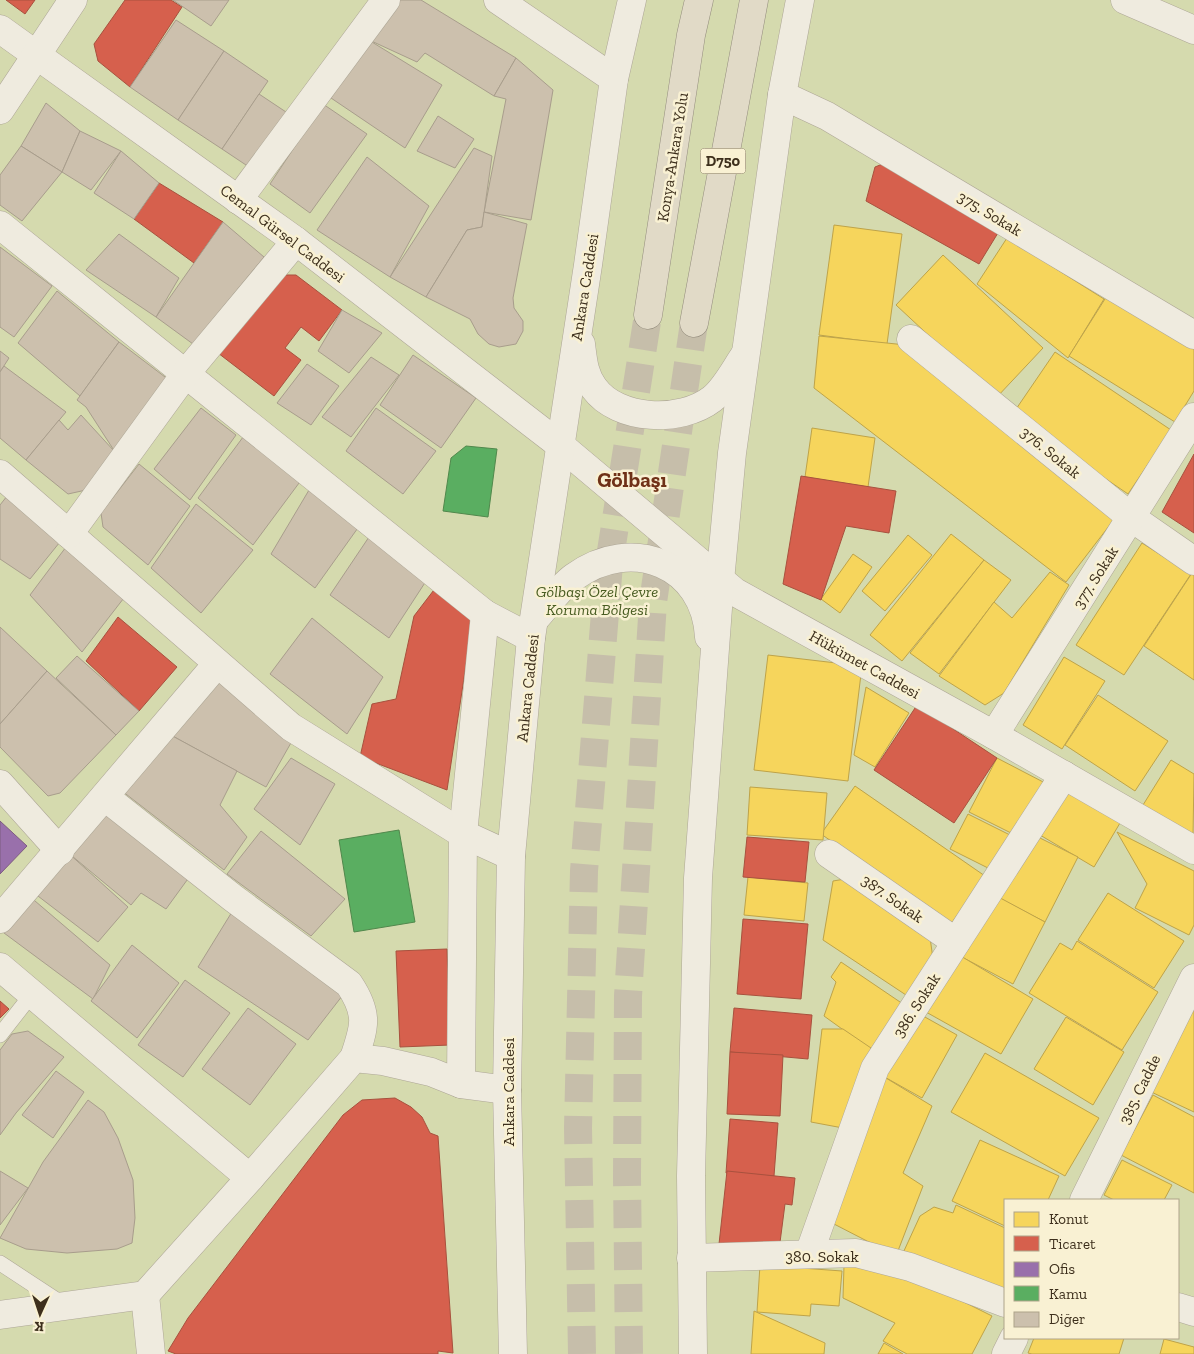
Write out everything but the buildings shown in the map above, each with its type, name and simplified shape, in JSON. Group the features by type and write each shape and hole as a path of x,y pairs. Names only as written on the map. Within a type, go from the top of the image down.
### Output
{"highway":[{"name":"Konya-Ankara Yolu","path":"648,315 691,35 699,0"},
{"name":"D750","path":"694,323 754,0"}],"street":[{"path":"0,110 73,0"},
{"path":"238,200 386,0"},
{"path":"498,0 614,79"},
{"name":"Ankara Caddesi","path":"513,1354 507,1090 510,856 533,629 614,79 632,0"},
{"path":"693,1354 691,1126 698,878 720,581 732,454 782,95 800,0"},
{"path":"1126,0 1194,30"},
{"name":"Cemal Gürsel Caddesi","path":"0,29 296,241 560,445"},
{"name":"375. Sokak","path":"782,95 828,116 1194,335"},
{"path":"0,225 485,614 533,629 574,578 598,565 623,558 645,558 662,563 686,580 700,601 708,627 712,691"},
{"path":"69,534 186,373 296,241"},
{"path":"579,326 584,368 593,387 604,399 638,412 659,416 694,410 714,398 747,352"},
{"name":"376. Sokak","path":"911,339 1132,518 1194,560"},
{"name":"377. Sokak","path":"994,735 1194,417"},
{"name":"Hükümet Caddesi","path":"560,445 735,592 994,735 1194,850"},
{"path":"0,474 216,664 291,727 463,834 510,856"},
{"path":"461,1084 463,834 485,614"},
{"path":"0,919 60,851 216,664"},
{"name":"386. Sokak","path":"809,1254 875,1068 1064,775"},
{"path":"0,784 60,851"},
{"path":"0,1315 145,1295 354,1058 364,1029 361,1002 350,984 233,898 105,797"},
{"name":"387. Sokak","path":"829,854 956,942"},
{"path":"0,967 250,1178"},
{"name":"385. Cadde","path":"1084,1199 1194,978"},
{"path":"354,1058 383,1061 431,1072 461,1084 507,1090"},
{"name":"380. Sokak","path":"691,1258 856,1253 910,1267 1004,1303"},
{"path":"145,1295 151,1354"},
{"path":"1179,1307 1194,1312"},
{"path":"1006,1354 1014,1339"}],"lane":[{"path":"0,1035 32,994"},
{"path":"0,1263 65,1306"}],"green space":[{"name":"Gölbaşı Özel Çevre Koruma Bölgesi","path":"0,0 1194,0 1194,1354 0,1354"}],"tunnel":[{"path":"582,1354 578,1128 584,871 609,564 648,315"},
{"path":"629,1354 627,1177 628,996 653,602 694,323"}],"district":[{"name":"Gölbaşı","path":"632,480"}]}
